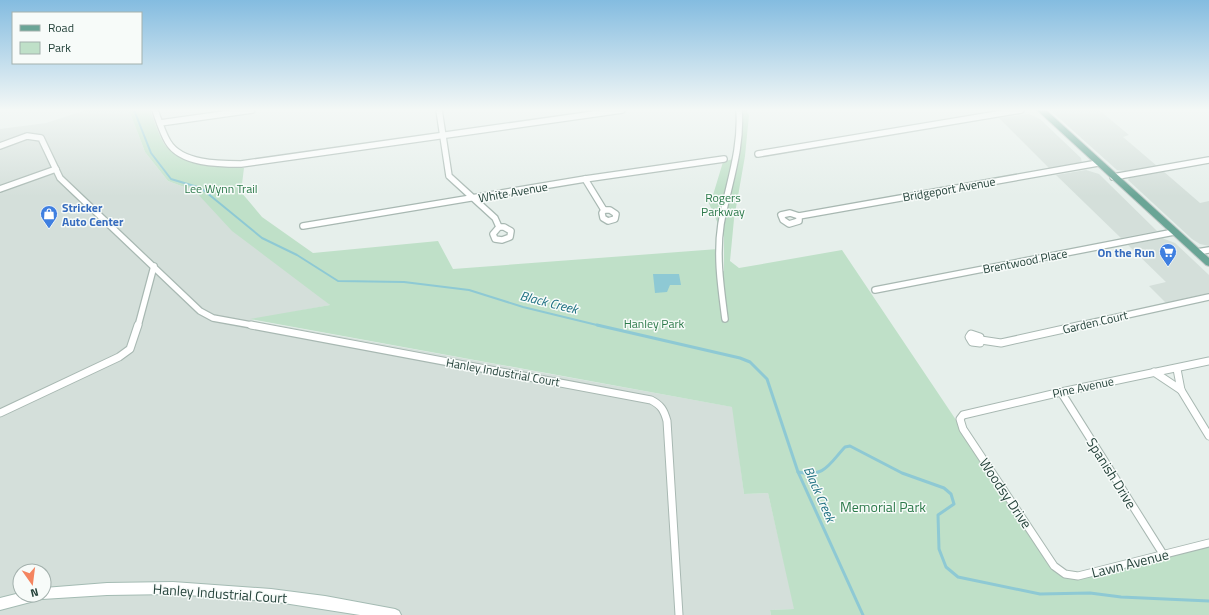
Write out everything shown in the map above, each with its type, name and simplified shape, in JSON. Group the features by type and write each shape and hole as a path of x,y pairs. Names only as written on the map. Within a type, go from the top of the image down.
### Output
{"main road":[{"path":"1072,139 1209,263"}],"street":[{"name":"Hanley Industrial Court","path":"0,146 20,139"},
{"name":"Hanley Industrial Court","path":"41,139 44,141 60,178 200,311 213,318 636,397 659,403 664,408 667,421 679,615"},
{"path":"167,139 169,144 180,153 194,158 233,164 423,139"},
{"path":"443,139 449,176 495,218 499,227"},
{"path":"725,319 718,269 718,248 722,223 739,154 740,139"},
{"path":"758,154 849,139"},
{"name":"White Avenue","path":"302,226 585,179 724,159"},
{"path":"1113,177 1209,160"},
{"name":"Bridgeport Avenue","path":"799,216 1098,163"},
{"path":"0,189 56,169"},
{"path":"585,179 604,210"},
{"name":"Brentwood Place","path":"875,290 1174,232"},
{"path":"1198,252 1209,250"},
{"path":"0,413 119,357 130,349 134,341 154,266"},
{"name":"Garden Court","path":"981,340 1001,343 1209,297"},
{"name":"Pine Avenue","path":"960,419 963,414 1154,372 1178,369 1209,361"},
{"path":"1178,369 1181,390 1209,436"},
{"path":"1154,372 1181,390"},
{"name":"Spanish Drive","path":"1061,392 1163,554"},
{"name":"Woodsy Drive","path":"960,419 963,429 1054,566"},
{"name":"Lawn Avenue","path":"1054,566 1062,574 1072,577 1209,543"},
{"name":"Hanley Industrial Court","path":"52,593 100,588 243,592 301,599 395,615"},
{"path":"0,604 12,601"}],"shaded area":[{"path":"0,139 140,139 145,152 168,181 195,191 330,305 251,320 733,407 744,494 768,493 795,609 770,610 771,615 0,615"},
{"path":"1020,139 1061,139 1081,158 1082,163 1050,169"},
{"path":"1082,139 1125,139 1157,166 1125,171 1117,170"},
{"path":"1086,170 1099,174 1157,231 1121,238 1056,175"},
{"path":"1163,171 1200,203 1209,201 1209,246 1200,244 1192,239 1128,180 1131,176"},
{"path":"1162,238 1175,243 1209,275 1209,293 1166,303 1149,286 1166,282 1128,245"}],"green space":[{"name":"Memorial Park","path":"140,139 162,139 165,145 172,151 191,160 224,167 244,168 241,192 262,217 313,253 438,241 453,269 718,249 719,272 724,271 724,237 707,199 713,195 723,162 736,158 736,139 747,139 734,219 730,261 739,268 842,250 1054,566 1066,576 1209,543 1209,615 771,615 770,610 794,609 768,493 744,494 732,407 250,319 330,305 232,231 195,191 168,181 145,152"}],"water":[{"path":"653,274 679,274 681,285 670,285 667,292 655,293"}],"waterway":[{"name":"Black Creek","path":"145,139 151,153 171,179 201,188 262,238 297,255 338,281 404,282 469,290 523,307 601,326"},
{"name":"Black Creek","path":"597,325 740,358 750,362 767,379 798,472"},
{"path":"798,472 814,473 821,471 826,468 845,447 850,446 902,473 944,488 951,494 954,504 938,515 939,549 946,567 958,577 1040,594 1090,593 1121,597 1209,601"},
{"name":"Black Creek","path":"798,472 863,615"}],"place":[{"name":"Stricker Auto Center","path":"49,229"},
{"name":"On the Run","path":"1168,267"}],"park label":[{"name":"Lee Wynn Trail","path":"221,188"},
{"name":"Rogers Parkway","path":"723,204"},
{"name":"Hanley Park","path":"654,323"}]}
